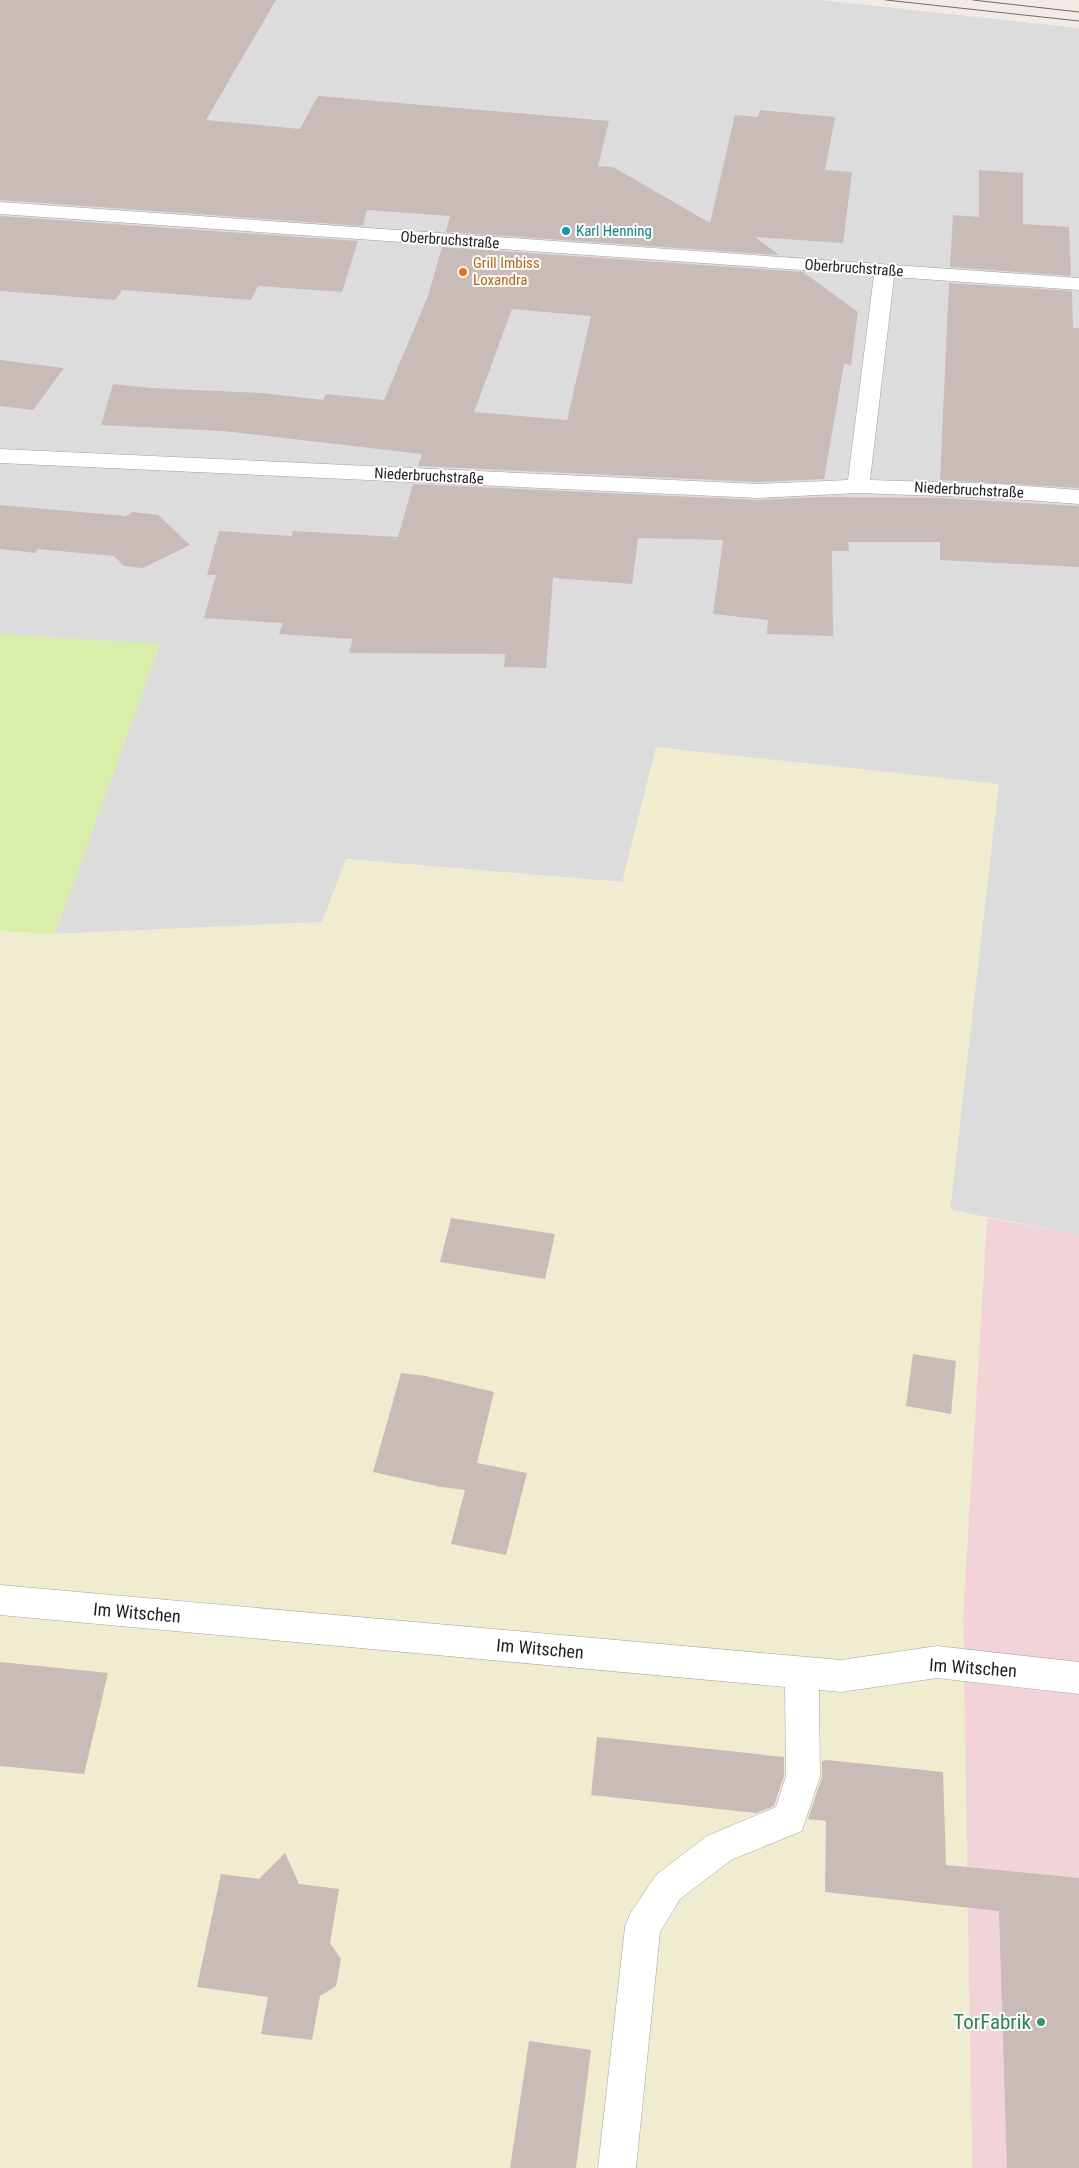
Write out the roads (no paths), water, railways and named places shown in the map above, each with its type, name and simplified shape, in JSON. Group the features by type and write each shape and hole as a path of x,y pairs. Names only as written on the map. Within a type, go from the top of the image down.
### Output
{"street":[{"name":"Oberbruchstraße","path":"0,208 1079,284"},
{"path":"858,486 885,270"},
{"name":"Niederbruchstraße","path":"0,456 760,492 858,486 998,491 1079,497"},
{"name":"Im Witschen","path":"0,1600 841,1676 937,1662 1079,1678"},
{"path":"617,2168 643,1927 668,1887 719,1848 790,1819 804,1776 802,1672"}],"tram line":[{"path":"886,0 1079,21"},
{"path":"973,0 1079,12"}],"place":[{"name":"Karl Henning","path":"566,231"},
{"name":"Grill Imbiss Loxandra","path":"463,272"},
{"name":"TorFabrik","path":"1041,2022"}]}
